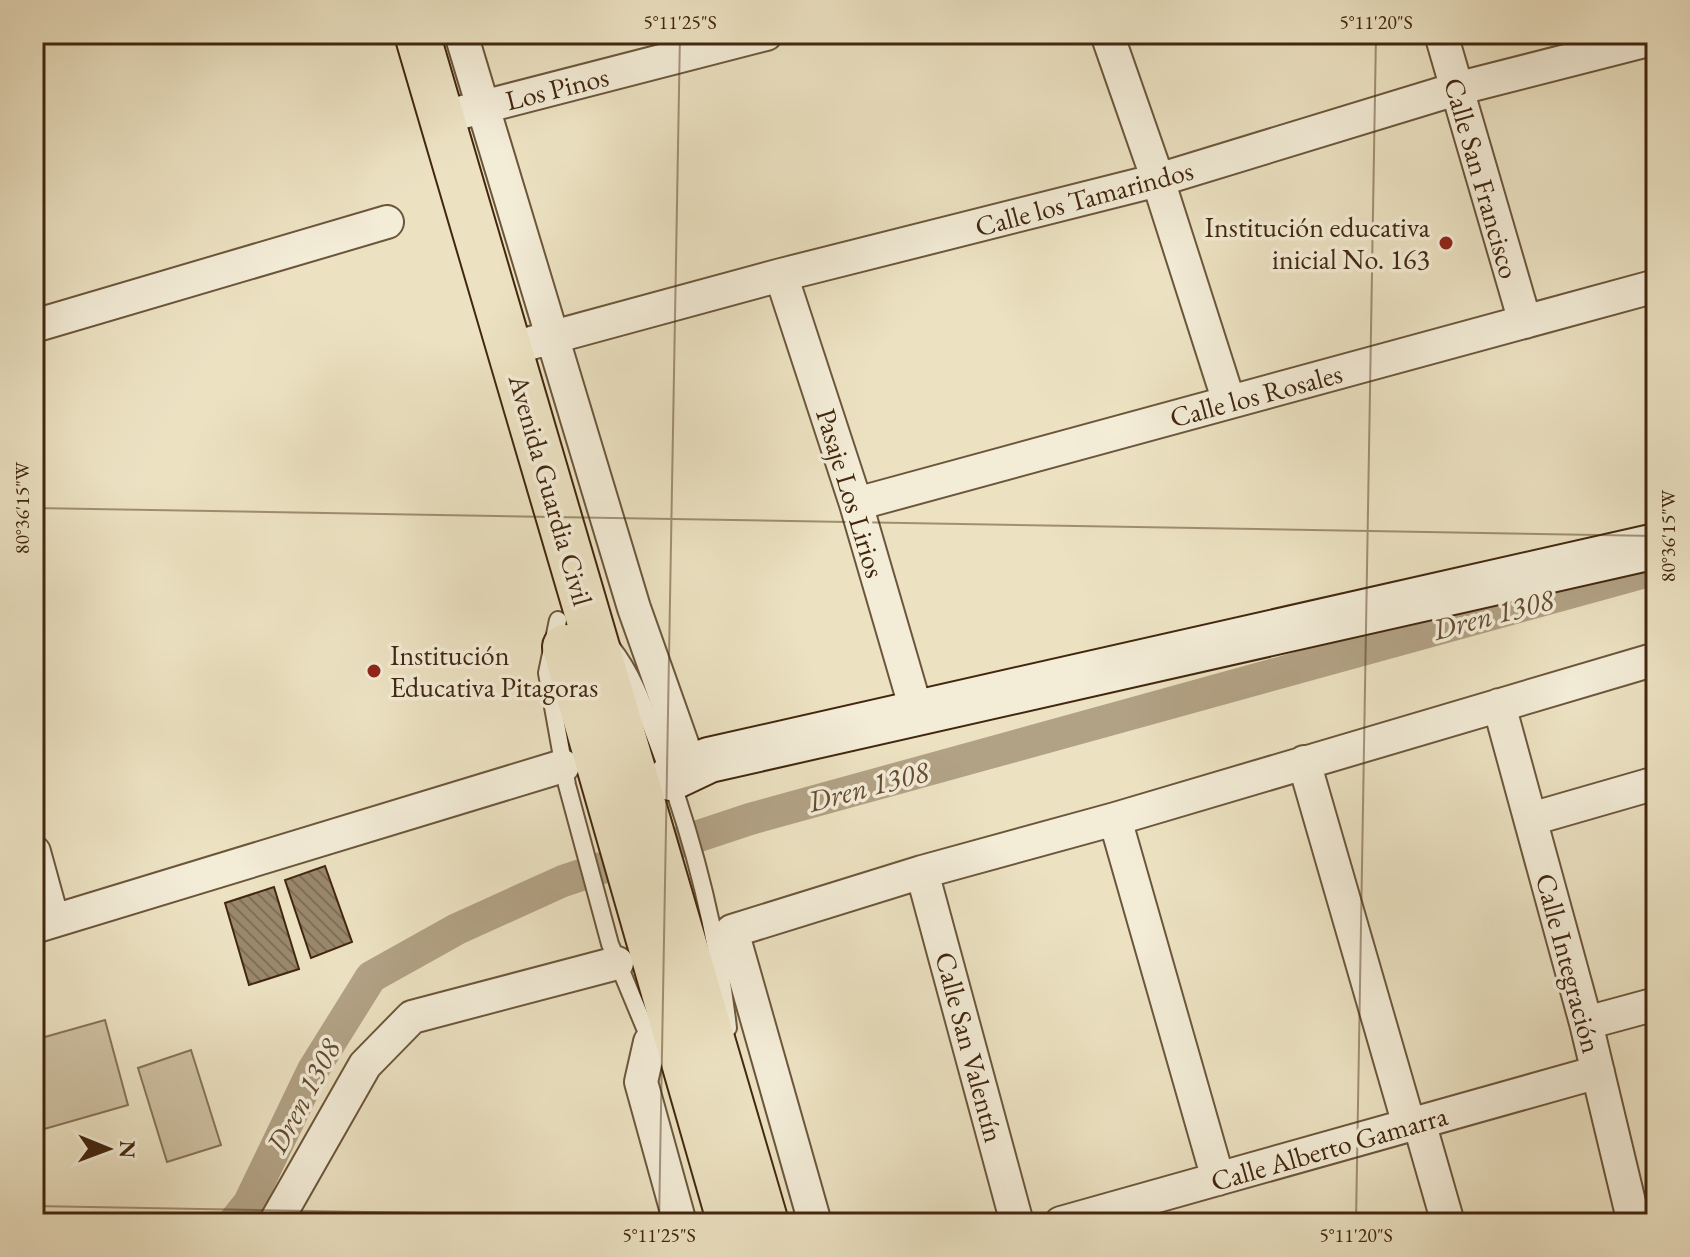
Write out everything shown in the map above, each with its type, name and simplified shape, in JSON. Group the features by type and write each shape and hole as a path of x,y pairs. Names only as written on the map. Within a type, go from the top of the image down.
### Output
{"highway":[{"name":"Avenida Guardia Civil","path":"385,34 572,617 644,794 652,934 722,1136 766,1223"},
{"name":"Avenida Guardia Civil","path":"417,34 462,112 509,349 572,617"},
{"name":"Avenida Guardia Civil","path":"722,1136 730,1223"}],"street":[{"path":"461,34 462,112 551,338 634,608 644,794 709,760 1656,546"},
{"name":"Los Pinos","path":"462,112 766,34"},
{"path":"1107,34 1158,180 1229,402"},
{"name":"Calle San Francisco","path":"1441,34 1525,322"},
{"name":"Calle los Tamarindos","path":"509,349 781,275 1158,180 1456,89 1656,38"},
{"path":"34,326 387,222"},
{"name":"Pasaje Los Lirios","path":"781,275 856,504 917,713"},
{"name":"Calle los Rosales","path":"856,504 1656,286"},
{"path":"815,1223 732,931 922,872 1115,819 1656,659"},
{"name":"Calle Integración","path":"1499,705 1586,1023 1634,1223"},
{"path":"1304,762 1414,1124 1448,1223"},
{"path":"34,852 44,924 563,766"},
{"path":"1531,819 1656,783"},
{"path":"1115,819 1218,1179"},
{"name":"Calle San Valentín","path":"922,872 1017,1223"},
{"path":"275,1223 365,1065 412,1017 652,934"},
{"path":"1586,1023 1656,1004"},
{"path":"650,1042 641,1082 680,1223"},
{"name":"Calle Alberto Gamarra","path":"1061,1223 1598,1072"}],"lane":[{"path":"644,794 563,766 547,673 572,617 629,670 644,794 652,934 650,1042 670,1077 722,1136"},
{"path":"652,934 721,964 722,1136"}],"shaded area":[{"path":"105,1020 128,1105 34,1132 34,1040"},
{"path":"191,1050 221,1145 167,1162 138,1068"}],"building":[{"path":"325,866 352,942 311,958 285,880"},
{"path":"274,887 299,969 249,985 225,903"}],"waterway":[{"name":"Dren 1308","path":"233,1223 249,1203 313,1070 371,977 457,929 563,881 750,819 1656,569"}],"place":[{"name":"Institución educativa inicial No. 163","path":"1446,243"},
{"name":"Institución Educativa Pitagoras","path":"374,671"}]}
